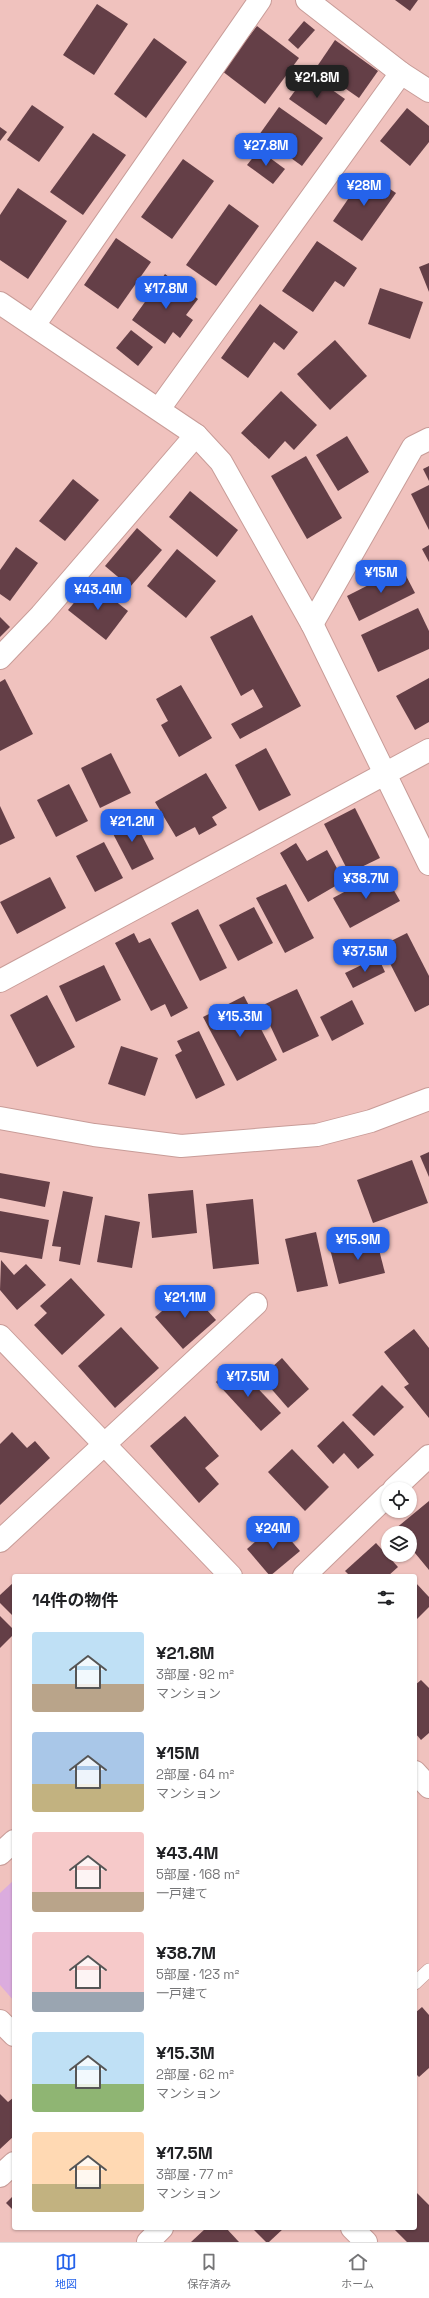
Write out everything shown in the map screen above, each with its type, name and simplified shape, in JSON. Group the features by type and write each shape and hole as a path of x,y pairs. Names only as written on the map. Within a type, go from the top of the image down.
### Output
{"street":[{"path":"35,324 260,0"},
{"path":"307,0 401,73 429,91"},
{"path":"159,408 401,73"},
{"path":"0,303 35,324 159,408 196,435 222,462 312,624 429,864"},
{"path":"0,658 41,615 196,435"},
{"path":"312,624 413,447 429,440"},
{"path":"0,981 429,750"},
{"path":"0,1118 94,1136 181,1146 317,1135 371,1122 429,1099"},
{"path":"0,1541 256,1304"},
{"path":"0,1336 106,1444 229,1574"},
{"path":"401,1482 429,1456"},
{"path":"306,1574 381,1502"},
{"path":"0,1854 12,1843"},
{"path":"0,2021 12,2033"},
{"path":"0,2176 12,2164"},
{"path":"148,2242 160,2230"},
{"path":"354,2230 366,2242"}],"lane":[{"path":"417,1981 429,1970"}],"shaded area":[{"path":"12,1882 12,1999 0,1985 0,1893"}],"building":[{"path":"395,0 418,0 410,11"},
{"path":"97,4 128,24 94,75 63,55"},
{"path":"304,21 315,30 298,49 288,40"},
{"path":"257,26 299,58 265,104 222,71"},
{"path":"154,38 187,62 146,118 114,94"},
{"path":"335,40 378,71 359,98 316,68"},
{"path":"308,73 345,99 326,125 289,99"},
{"path":"32,105 64,127 39,162 7,140"},
{"path":"279,107 323,138 302,166 259,135"},
{"path":"407,108 429,126 429,142 410,166 380,141"},
{"path":"0,127 7,132 0,141"},
{"path":"93,133 126,155 83,215 50,192"},
{"path":"259,150 285,169 273,184 247,165"},
{"path":"183,159 214,181 172,239 141,217"},
{"path":"366,173 396,193 362,241 333,221"},
{"path":"18,188 67,221 28,279 0,260 0,215"},
{"path":"229,204 259,226 216,286 186,265"},
{"path":"116,238 151,262 118,309 84,285"},
{"path":"317,241 357,268 344,287 335,281 313,312 282,291"},
{"path":"429,263 429,292 419,267"},
{"path":"165,274 198,299 186,315 193,320 180,338 173,332 165,344 132,320"},
{"path":"380,288 423,302 410,339 368,324"},
{"path":"260,304 298,332 284,350 274,342 248,378 221,358"},
{"path":"131,330 153,347 138,366 116,348"},
{"path":"335,340 367,376 330,410 297,374"},
{"path":"281,391 317,425 294,450 285,441 269,459 241,433"},
{"path":"347,436 369,472 338,491 316,455"},
{"path":"306,456 342,518 307,539 271,476"},
{"path":"429,466 429,481 423,469"},
{"path":"73,479 99,500 65,541 39,521"},
{"path":"429,485 429,530 411,494"},
{"path":"190,491 238,530 217,557 169,517"},
{"path":"137,528 162,550 130,587 105,566"},
{"path":"429,545 429,562 422,549"},
{"path":"16,547 38,563 10,601 0,594 0,570"},
{"path":"177,549 216,581 186,618 147,586"},
{"path":"402,568 415,593 359,621 347,596"},
{"path":"91,582 128,611 106,640 68,610"},
{"path":"418,608 429,631 429,649 378,672 361,635"},
{"path":"252,615 301,706 240,739 231,724 263,707 253,689 241,696 210,637"},
{"path":"0,617 10,627 0,637"},
{"path":"429,678 429,722 415,730 396,696"},
{"path":"5,679 33,734 0,751 0,682"},
{"path":"181,685 212,738 179,757 161,725 168,721 156,699"},
{"path":"266,748 291,795 259,811 235,765"},
{"path":"111,753 131,793 100,808 81,768"},
{"path":"206,773 227,808 212,817 217,825 199,835 195,827 176,837 155,802"},
{"path":"69,784 88,821 56,837 37,800"},
{"path":"0,806 15,838 0,845"},
{"path":"355,808 380,858 349,873 324,824"},
{"path":"132,816 154,859 132,870 110,828"},
{"path":"104,842 123,878 95,892 76,856"},
{"path":"296,843 307,861 327,850 344,881 308,902 280,853"},
{"path":"383,871 400,901 350,928 333,898"},
{"path":"50,877 66,908 17,934 0,902"},
{"path":"286,884 314,938 285,953 256,898"},
{"path":"254,907 273,943 238,961 219,925"},
{"path":"198,909 227,968 200,981 171,923"},
{"path":"134,933 139,943 150,938 188,1008 171,1017 165,1004 151,1011 115,943"},
{"path":"407,933 429,976 429,1005 415,1012 381,946"},
{"path":"378,957 385,972 353,988 345,973"},
{"path":"104,965 121,1000 76,1022 59,986"},
{"path":"297,989 319,1036 283,1053 261,1006"},
{"path":"47,995 75,1047 37,1067 10,1015"},
{"path":"244,996 277,1060 237,1081 203,1017"},
{"path":"352,1000 364,1024 332,1041 320,1017"},
{"path":"199,1031 225,1085 196,1099 175,1055 182,1051 177,1041"},
{"path":"121,1046 158,1058 145,1096 108,1084"},
{"path":"429,1152 429,1177 420,1156"},
{"path":"412,1160 428,1203 373,1223 357,1180"},
{"path":"0,1173 50,1182 45,1207 0,1198"},
{"path":"193,1190 197,1233 152,1238 148,1194"},
{"path":"63,1191 93,1197 80,1265 59,1261 61,1247 52,1246"},
{"path":"253,1199 259,1264 213,1269 206,1204"},
{"path":"0,1211 49,1220 42,1259 0,1252"},
{"path":"105,1215 140,1222 132,1268 97,1262"},
{"path":"316,1232 328,1286 297,1292 285,1239"},
{"path":"376,1238 385,1273 339,1284 330,1249"},
{"path":"1,1260 14,1275 26,1264 46,1285 17,1310 0,1290"},
{"path":"71,1278 105,1315 62,1355 34,1325 47,1313 40,1306"},
{"path":"188,1289 216,1320 183,1349 155,1317"},
{"path":"121,1327 159,1368 115,1408 78,1366"},
{"path":"414,1329 429,1348 429,1418 404,1387 409,1384 384,1352"},
{"path":"282,1358 309,1389 288,1408 261,1377"},
{"path":"235,1364 281,1413 261,1431 216,1382"},
{"path":"382,1385 404,1407 374,1436 352,1415"},
{"path":"185,1416 219,1456 205,1468 219,1484 199,1503 150,1446"},
{"path":"343,1421 374,1455 358,1469 344,1453 333,1464 317,1446"},
{"path":"12,1432 27,1448 35,1441 50,1458 0,1505 0,1444"},
{"path":"292,1449 329,1487 305,1511 268,1472"},
{"path":"429,1501 429,1570 417,1555 417,1526 399,1526 408,1518 417,1518 417,1511"},
{"path":"276,1523 300,1551 272,1574 268,1574 247,1549"},
{"path":"376,1543 381,1548 381,1562 393,1562 398,1567 390,1574 348,1574 345,1571"},
{"path":"12,1584 12,1615 0,1603 0,1595"},
{"path":"417,1584 429,1597 429,1607 417,1619"},
{"path":"0,1616 12,1628 12,1636 0,1648"},
{"path":"421,1680 429,1688 429,1733 421,1740 417,1735 417,1683"},
{"path":"422,2007 429,2015 429,2068 419,2077 417,2075 417,2011"},
{"path":"0,2094 8,2102 12,2099 12,2138 0,2149"},
{"path":"417,2193 429,2205 429,2242 407,2242 395,2230 417,2230"},
{"path":"12,2197 12,2209 6,2203"},
{"path":"204,2230 228,2230 239,2242 191,2242"},
{"path":"254,2230 282,2230 269,2242 266,2242"}]}
